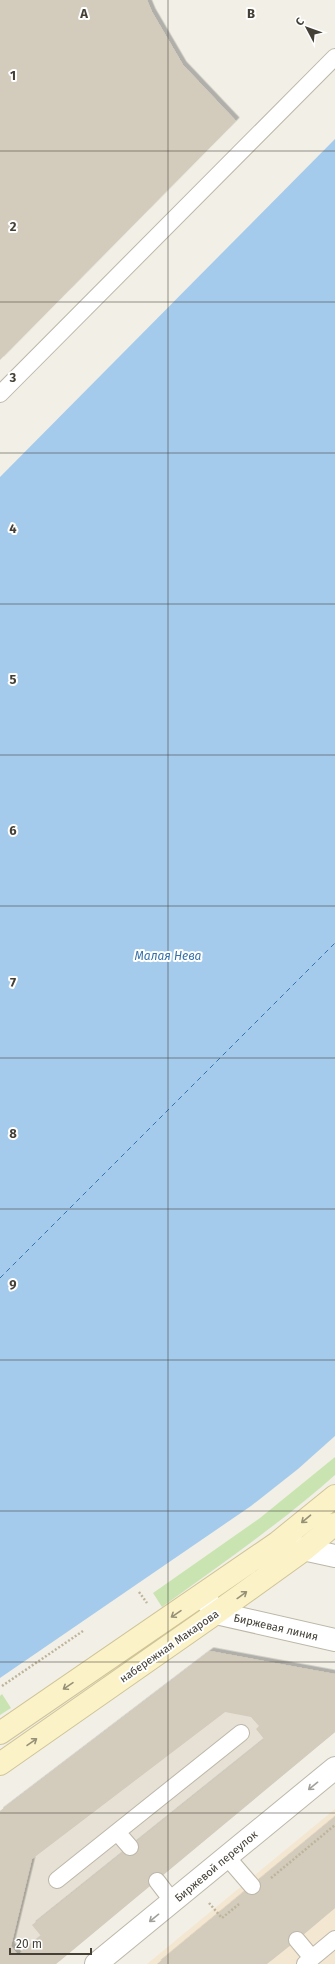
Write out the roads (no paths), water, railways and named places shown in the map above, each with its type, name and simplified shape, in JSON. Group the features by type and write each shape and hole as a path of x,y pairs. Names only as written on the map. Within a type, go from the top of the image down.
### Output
{"main road":[{"name":"набережная Макарова","path":"0,1733 203,1596 277,1543 335,1496"},
{"name":"набережная Макарова","path":"0,1764 305,1550 335,1524"}],"street":[{"path":"277,1543 335,1556"},
{"path":"203,1596 216,1613"},
{"name":"Биржевая линия","path":"216,1613 335,1640"},
{"name":"Биржевой переулок","path":"96,1964 335,1768"}],"lane":[{"path":"0,394 335,57"},
{"path":"57,1880 241,1733"},
{"path":"117,1832 130,1848"},
{"path":"227,1857 252,1886"},
{"path":"157,1881 173,1902"},
{"path":"296,1940 308,1961 335,1939"}],"water":[{"name":"Малая Нева","path":"335,139 335,1436 298,1469 251,1506 0,1678 0,477"}]}
